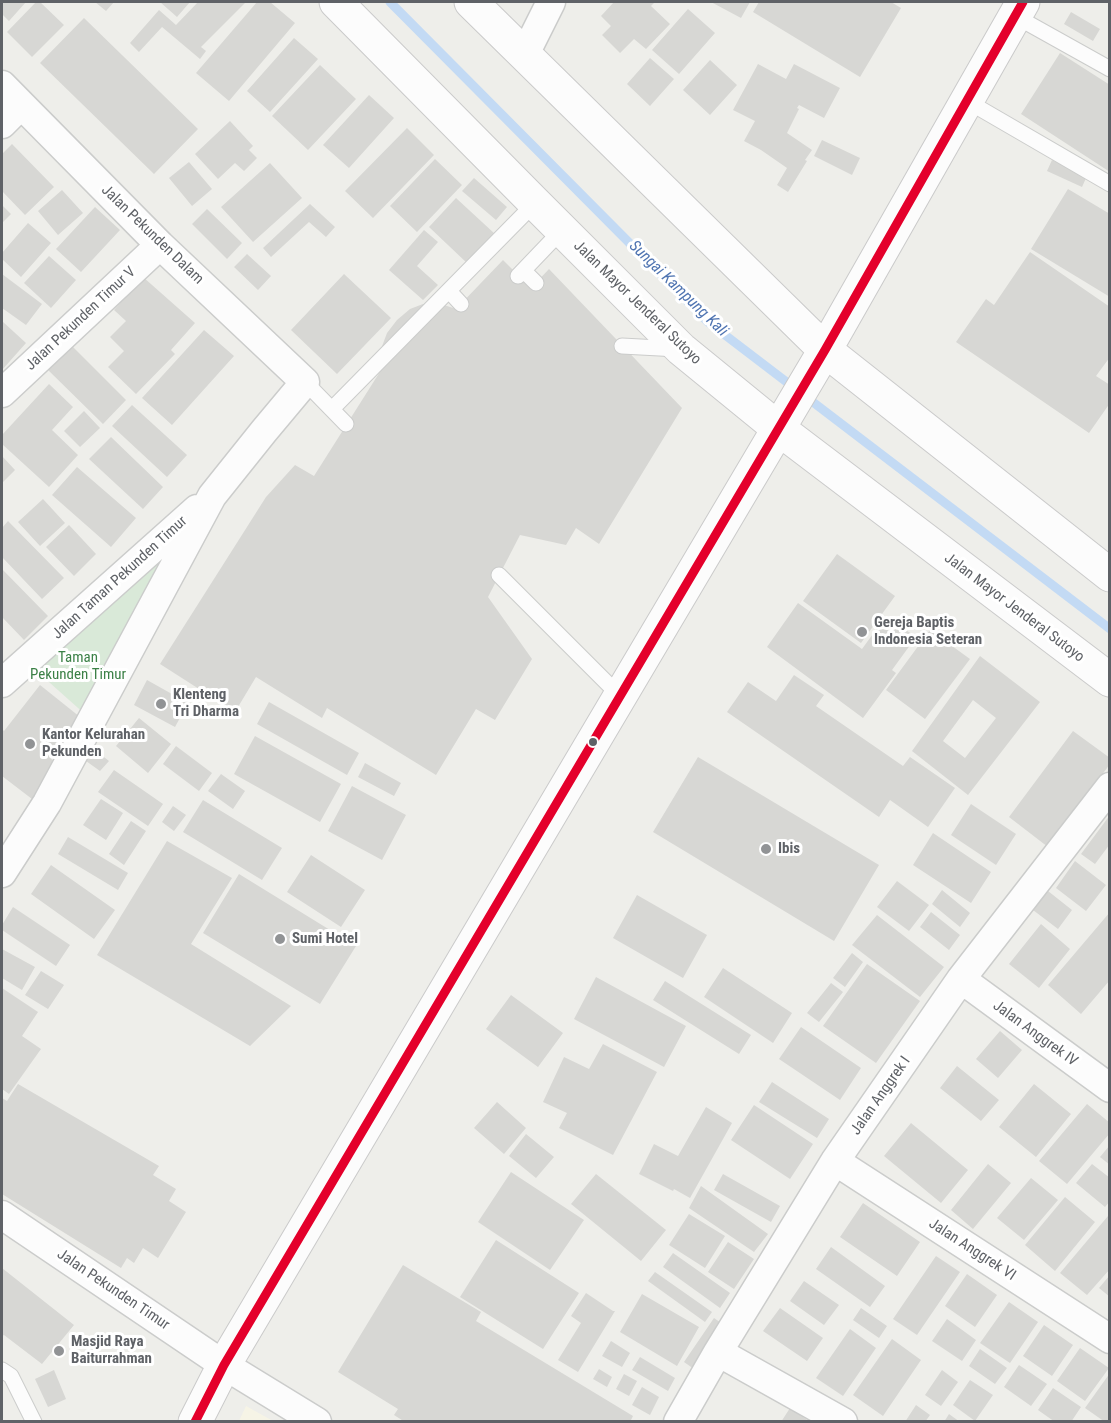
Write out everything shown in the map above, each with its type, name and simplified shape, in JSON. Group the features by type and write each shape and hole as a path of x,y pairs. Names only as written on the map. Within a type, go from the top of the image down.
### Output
{"main road":[{"name":"Jalan Mayor Jenderal Sutoyo","path":"336,2 681,349 783,421 1110,680"},
{"path":"471,2 824,352 1110,574"},
{"path":"195,1422 224,1365 824,352 1019,9"}],"street":[{"path":"525,54 551,2"},
{"name":"Jalan Pekunden Dalam","path":"8,105 305,382"},
{"name":"Jalan Pekunden Timur V","path":"2,393 160,245"},
{"name":"Jalan Taman Pekunden Timur","path":"2,683 212,496 305,382"},
{"name":"Jalan Taman Pekunden Timur","path":"2,873 47,803 212,496"},
{"name":"Jalan Anggrek I","path":"678,1422 718,1352 836,1161 962,979 1110,787"},
{"name":"Jalan Anggrek IV","path":"962,979 1110,1088"},
{"name":"Jalan Anggrek VI","path":"836,1161 1110,1339"},
{"name":"Jalan Pekunden Timur","path":"2,1215 302,1417"},
{"path":"718,1352 843,1422"}],"lane":[{"path":"1019,9 1110,69"},
{"path":"967,101 1110,184"},
{"path":"332,409 534,203"},
{"path":"536,283 521,274 562,230"},
{"path":"449,291 461,303"},
{"path":"622,346 681,349"},
{"path":"305,382 346,424"},
{"path":"499,576 620,696"},
{"path":"2,1370 11,1376 34,1422"}],"shaded area":[{"path":"246,1406 273,1421 239,1421"}],"green space":[{"name":"Taman Pekunden Timur","path":"186,527 87,716 31,666"}],"building":[{"path":"2,2 26,2 9,21 2,14"},
{"path":"36,2 40,2 64,25 32,57 7,32"},
{"path":"95,2 114,2 106,11"},
{"path":"160,2 190,2 177,17"},
{"path":"198,2 246,2 201,47 206,51 200,59 162,27 139,52 130,43 159,10 176,25"},
{"path":"257,2 270,2 295,23 229,101 196,73"},
{"path":"614,2 655,2 651,6 670,24 646,49 634,39 620,53 602,35 611,26 601,16"},
{"path":"711,2 750,2 741,18"},
{"path":"759,2 891,2 901,8 860,77 753,12"},
{"path":"688,9 715,33 679,74 652,50"},
{"path":"1071,12 1100,29 1093,41 1064,24"},
{"path":"84,18 198,129 154,174 40,63"},
{"path":"294,38 318,59 270,112 247,91"},
{"path":"1060,53 1110,85 1110,172 1021,114"},
{"path":"650,58 674,79 650,106 627,84"},
{"path":"710,60 737,85 710,115 683,90"},
{"path":"758,64 786,79 794,64 840,88 824,118 799,105 797,108 799,109 787,133 812,150 788,192 777,185 787,168 744,141 755,121 733,110"},
{"path":"320,65 356,99 308,150 272,116"},
{"path":"369,95 394,118 349,168 323,145"},
{"path":"230,121 253,146 249,150 257,158 244,171 235,163 218,179 195,154"},
{"path":"407,128 434,155 373,218 345,191"},
{"path":"822,140 860,158 852,175 814,156"},
{"path":"12,144 54,187 25,215 2,191 2,154"},
{"path":"435,159 462,185 417,232 390,206"},
{"path":"1052,160 1087,176 1082,187 1047,171"},
{"path":"189,162 212,189 192,206 169,178"},
{"path":"270,163 302,198 253,242 221,207"},
{"path":"474,178 507,207 496,220 462,191"},
{"path":"1068,189 1110,214 1110,297 1031,249"},
{"path":"62,190 83,213 58,235 38,211"},
{"path":"456,198 495,234 468,264 429,227"},
{"path":"310,204 335,227 326,237 309,222 271,257 263,248"},
{"path":"2,205 11,214 2,223"},
{"path":"95,207 120,230 81,272 56,249"},
{"path":"207,209 242,243 227,259 192,224"},
{"path":"28,223 51,243 21,277 2,259 2,253"},
{"path":"424,230 438,242 417,266 438,285 423,300 389,270"},
{"path":"1030,252 1110,307 1110,357 1096,376 1110,385 1110,403 1089,433 956,342 986,299 994,305"},
{"path":"247,254 271,276 258,290 234,267"},
{"path":"49,256 76,280 51,308 24,283"},
{"path":"503,260 531,288 549,269 682,408 599,544 576,528 566,545 520,535 488,597 532,659 495,720 476,709 436,775 327,708 322,718 256,677 235,712 160,664 266,497 295,465 314,476 383,367 381,349 387,333 397,320 410,309 423,304 441,304 456,309"},
{"path":"2,274 42,304 26,325 2,308"},
{"path":"344,274 391,318 337,374 291,330"},
{"path":"143,277 195,323 171,350 175,354 136,394 108,367 124,351 110,337 126,321 114,310"},
{"path":"2,321 26,343 2,370"},
{"path":"204,330 234,356 172,425 142,398"},
{"path":"70,344 126,400 103,424 46,368"},
{"path":"49,384 73,407 52,430 78,455 49,487 2,444 2,435"},
{"path":"132,405 187,455 167,477 112,426"},
{"path":"84,411 100,428 80,447 64,431"},
{"path":"111,437 163,487 143,509 89,459"},
{"path":"2,456 15,470 2,483"},
{"path":"77,467 136,518 111,547 52,495"},
{"path":"43,499 65,523 40,546 18,522"},
{"path":"8,521 64,578 42,599 2,557 2,528"},
{"path":"69,525 96,554 74,576 46,547"},
{"path":"837,554 895,596 861,643 803,601"},
{"path":"2,569 48,616 24,640 2,617"},
{"path":"798,603 862,649 886,616 916,637 892,670 896,673 863,718 767,647"},
{"path":"930,630 970,659 925,719 886,690"},
{"path":"980,656 1040,702 968,795 912,751","holes":["973,700 996,718 965,758 943,741"]},
{"path":"794,675 824,695 816,706 903,766 910,757 955,788 928,827 890,800 879,817 727,712 748,682 776,701"},
{"name":"Klenteng Tri Dharma","path":"147,680 188,703 175,727 134,705"},
{"name":"Kantor Kelurahan Pekunden","path":"40,685 80,717 49,757 58,765 32,799 2,776 2,729 4,731"},
{"path":"269,702 359,753 347,775 257,724"},
{"path":"139,718 171,744 148,773 116,746"},
{"path":"1073,731 1110,758 1110,764 1048,847 1009,817"},
{"path":"255,736 341,784 320,822 234,774"},
{"path":"176,746 212,773 199,791 163,764"},
{"path":"95,750 109,761 100,771 86,761"},
{"name":"Ibis","path":"698,757 879,865 834,941 653,832"},
{"path":"365,763 401,783 394,796 358,777"},
{"path":"114,770 163,804 148,826 98,792"},
{"path":"221,774 245,791 233,809 208,791"},
{"path":"352,786 406,815 382,860 328,831"},
{"path":"101,799 123,813 106,840 83,825"},
{"path":"203,800 282,848 262,880 183,832"},
{"path":"971,804 1016,834 996,865 951,835"},
{"path":"173,806 186,815 174,831 162,822"},
{"path":"1110,815 1110,844 1095,864 1081,854"},
{"path":"131,821 146,831 124,865 109,854"},
{"path":"933,833 991,872 971,903 913,865"},
{"path":"68,837 128,873 118,890 58,854"},
{"path":"167,841 232,878 191,944 291,1006 250,1046 97,955"},
{"path":"311,855 365,890 341,927 287,892"},
{"path":"1075,861 1106,885 1086,911 1056,888"},
{"path":"51,865 115,910 94,939 31,894"},
{"name":"Sumi Hotel","path":"239,874 356,946 320,1004 203,933"},
{"path":"897,881 929,905 909,931 877,907"},
{"path":"942,890 970,913 960,927 932,904"},
{"path":"1048,891 1072,910 1058,929 1033,910"},
{"path":"637,895 707,935 683,978 613,938"},
{"path":"13,907 70,945 56,966 2,930 2,925"},
{"path":"931,912 960,935 949,950 920,927"},
{"path":"1110,912 1110,980 1081,1014 1048,985"},
{"path":"877,915 944,967 920,997 852,945"},
{"path":"1041,924 1070,949 1039,988 1009,964"},
{"path":"2,949 35,967 22,990 2,978"},
{"path":"852,953 863,962 845,987 833,978"},
{"path":"867,964 920,1001 876,1063 823,1026"},
{"path":"723,968 792,1013 773,1043 704,997"},
{"path":"41,971 64,985 48,1009 25,995"},
{"path":"596,977 686,1026 664,1067 574,1019"},
{"path":"665,981 751,1035 739,1054 653,1000"},
{"path":"831,983 843,992 819,1022 807,1013"},
{"path":"2,988 38,1012 22,1036 41,1049 9,1094 2,1089"},
{"path":"511,995 563,1033 538,1067 486,1029"},
{"path":"801,1027 861,1068 840,1100 779,1059"},
{"path":"1000,1031 1022,1050 998,1078 976,1059"},
{"path":"603,1044 657,1072 613,1155 559,1128 567,1113 543,1102 564,1057 589,1069"},
{"path":"957,1066 999,1100 981,1121 940,1088"},
{"path":"772,1082 829,1119 817,1138 759,1102"},
{"path":"18,1084 159,1166 153,1175 176,1189 169,1201 186,1212 158,1258 143,1248 134,1263 127,1258 121,1268 2,1194 2,1098 7,1101"},
{"path":"1034,1084 1071,1114 1036,1157 999,1127"},
{"path":"497,1102 526,1128 504,1154 474,1128"},
{"path":"1087,1104 1110,1123 1110,1133 1067,1184 1039,1161"},
{"path":"754,1105 813,1144 790,1179 731,1140"},
{"path":"706,1107 732,1123 690,1198 639,1174 654,1144 678,1156"},
{"path":"911,1123 968,1170 941,1203 884,1156"},
{"path":"526,1134 554,1157 536,1178 509,1156"},
{"path":"1110,1145 1110,1165 1100,1157"},
{"path":"988,1164 1011,1183 973,1229 951,1210"},
{"path":"1092,1164 1110,1178 1110,1201 1105,1207 1076,1183"},
{"path":"511,1172 584,1220 550,1270 478,1222"},
{"path":"596,1174 666,1230 641,1261 571,1204"},
{"path":"723,1174 780,1206 771,1222 714,1190"},
{"path":"1031,1178 1058,1200 1024,1240 997,1218"},
{"path":"701,1186 768,1234 754,1252 689,1208"},
{"path":"1065,1197 1095,1222 1055,1271 1025,1245"},
{"path":"863,1203 920,1242 897,1276 840,1237"},
{"path":"689,1214 725,1236 705,1268 669,1245"},
{"path":"1108,1216 1110,1217 1110,1269 1087,1295 1060,1273"},
{"path":"496,1240 579,1293 543,1349 460,1297"},
{"path":"728,1242 754,1259 734,1289 708,1272"},
{"path":"831,1247 885,1286 870,1307 816,1269"},
{"path":"673,1253 730,1293 720,1308 663,1267"},
{"path":"936,1256 960,1272 917,1335 893,1319"},
{"path":"403,1265 481,1312 476,1321 633,1416 630,1422 405,1422 394,1415 398,1409 338,1372"},
{"path":"2,1268 74,1325 42,1364 4,1335 2,1336"},
{"path":"655,1272 712,1312 705,1322 648,1281"},
{"path":"967,1274 997,1295 975,1327 945,1306"},
{"path":"1110,1275 1110,1297 1099,1288"},
{"path":"804,1281 839,1305 824,1325 790,1301"},
{"path":"586,1293 615,1311 578,1372 558,1360 581,1323 571,1316"},
{"path":"642,1294 699,1327 677,1366 620,1332"},
{"path":"1009,1302 1038,1322 1010,1363 980,1343"},
{"path":"780,1308 823,1338 807,1361 763,1331"},
{"path":"861,1308 887,1326 879,1338 853,1320"},
{"path":"714,1318 724,1325 694,1369 684,1362"},
{"path":"947,1319 976,1340 962,1361 932,1341"},
{"path":"1044,1325 1073,1345 1052,1376 1023,1356"},
{"path":"850,1329 876,1348 843,1396 816,1378"},
{"path":"892,1339 921,1360 883,1416 853,1395"},
{"path":"611,1341 630,1353 622,1367 602,1356"},
{"path":"1080,1348 1109,1368 1085,1401 1057,1381"},
{"path":"980,1349 1007,1368 995,1384 969,1366"},
{"path":"640,1357 675,1378 668,1391 632,1370"},
{"path":"1019,1365 1047,1384 1031,1406 1004,1387"},
{"path":"599,1369 612,1377 607,1387 593,1379"},
{"path":"54,1370 66,1399 48,1407 35,1379"},
{"path":"942,1370 958,1382 941,1406 925,1395"},
{"path":"1110,1373 1110,1422 1105,1422 1085,1408"},
{"path":"624,1374 637,1381 629,1396 616,1389"},
{"path":"970,1380 993,1395 975,1421 953,1405"},
{"path":"642,1387 659,1397 650,1415 632,1405"},
{"path":"1053,1388 1081,1407 1071,1422 1055,1422 1038,1410"},
{"path":"916,1405 930,1415 925,1422 905,1422"},
{"path":"790,1408 810,1422 781,1422"},
{"path":"949,1414 960,1422 944,1422"}],"waterway":[{"name":"Sungai Kampung Kali","path":"390,2 708,322 1110,629"}],"transit line":[{"path":"195,1422 224,1365 825,350 1023,2"}],"place":[{"name":"Gereja Baptis Indonesia Seteran","path":"862,632"},
{"name":"Klenteng Tri Dharma","path":"161,704"},
{"name":"Kantor Kelurahan Pekunden","path":"30,744"},
{"name":"Ibis","path":"766,849"},
{"name":"Sumi Hotel","path":"280,939"},
{"name":"Masjid Raya Baiturrahman","path":"59,1351"}]}
